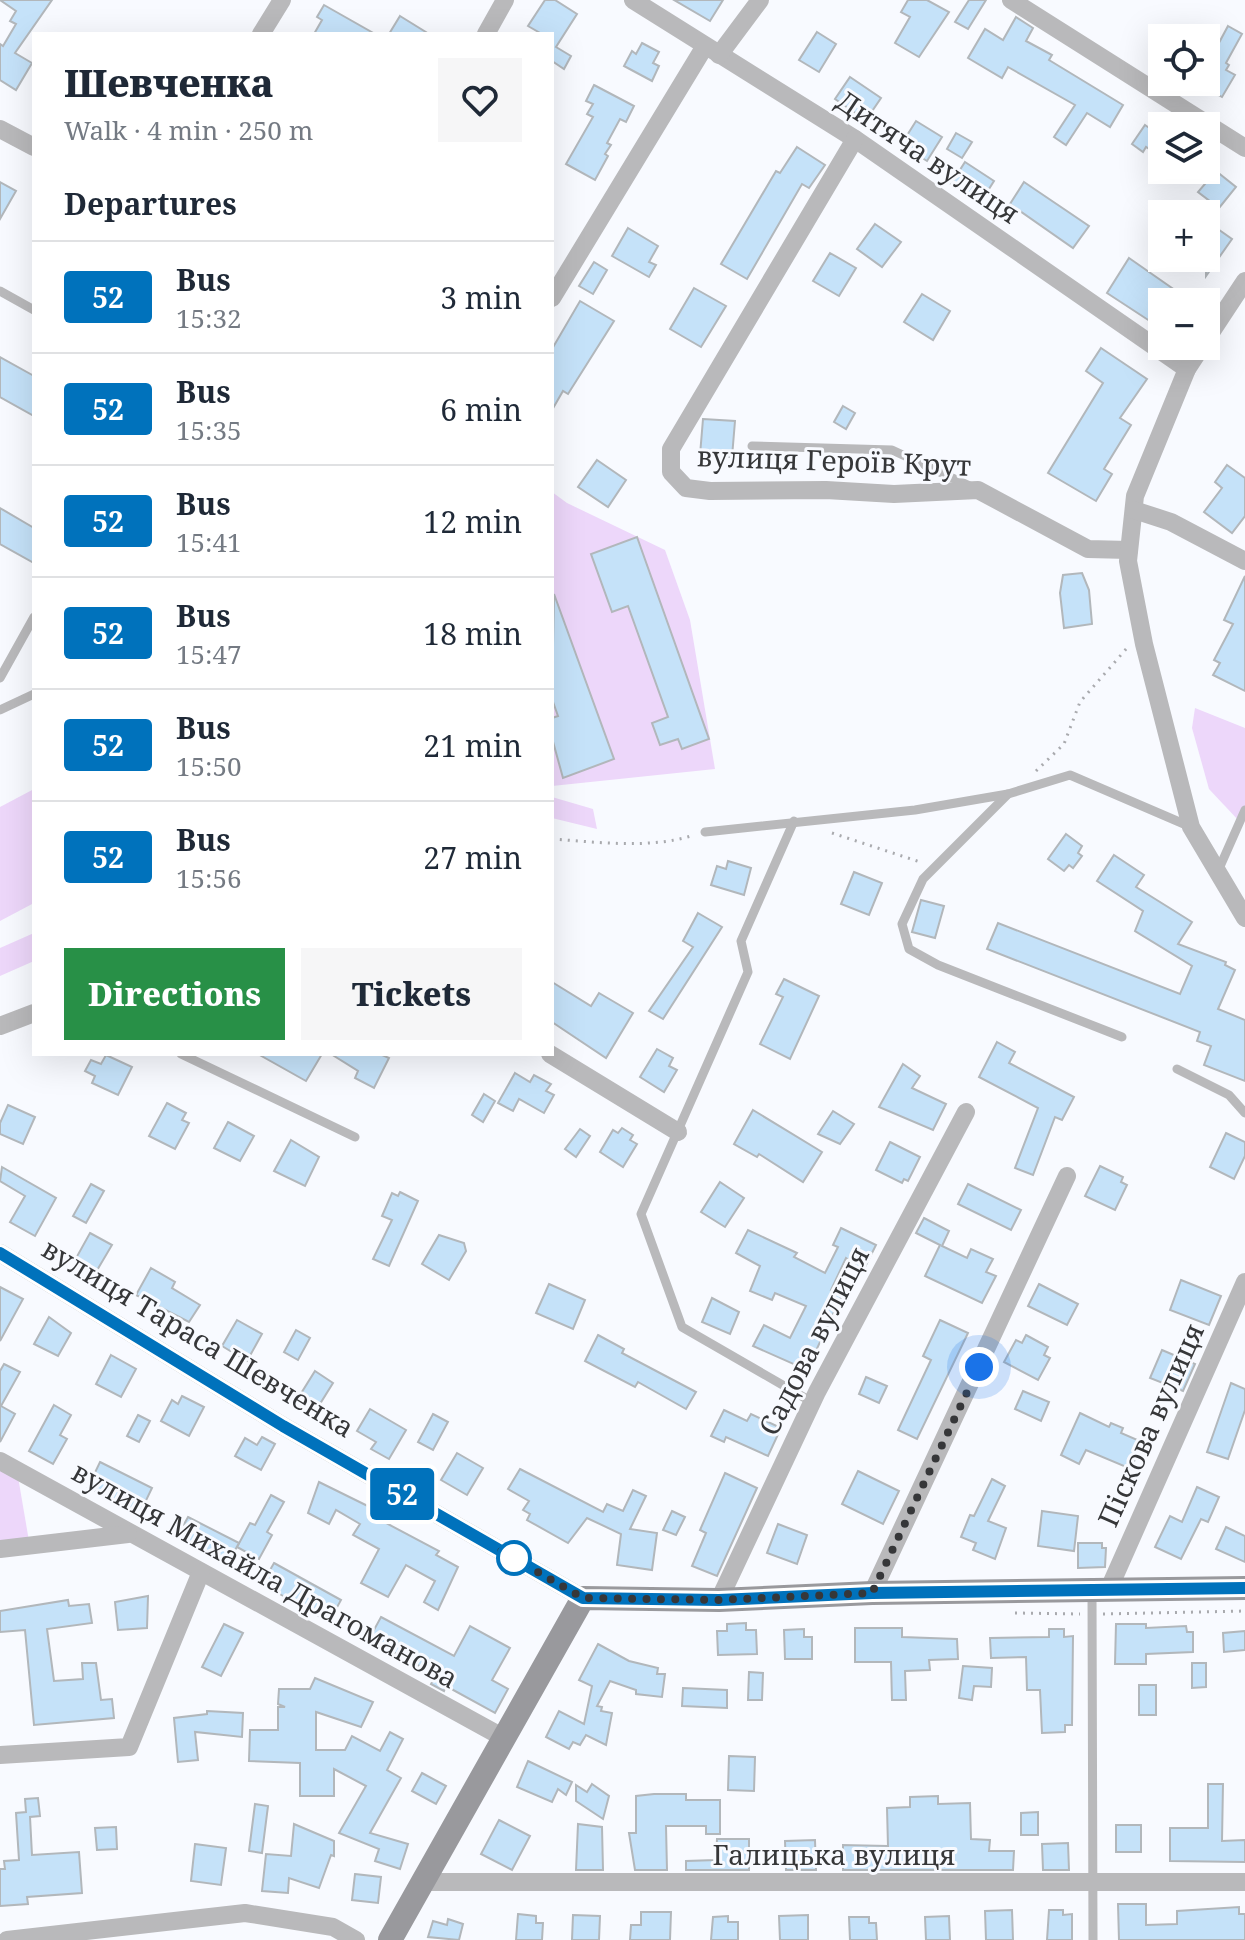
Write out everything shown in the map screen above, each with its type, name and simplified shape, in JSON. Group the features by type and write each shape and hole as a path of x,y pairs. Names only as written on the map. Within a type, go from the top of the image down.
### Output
{"street":[{"path":"262,32 282,0"},
{"path":"487,32 505,0"},
{"name":"Дитяча вулиця","path":"633,0 855,139 1187,369"},
{"path":"554,295 712,50 760,0"},
{"path":"1011,0 1245,148"},
{"path":"0,129 32,146"},
{"name":"вулиця Героїв Крут","path":"855,139 671,449 671,472 686,488 710,491 826,490 894,494 978,490 1088,549 1129,550"},
{"path":"1220,320 1244,285"},
{"path":"1193,360 1135,496 1129,550 1139,618 1191,827 1245,918"},
{"path":"1134,510 1171,522 1245,561"},
{"path":"0,1026 32,1014"},
{"path":"553,1056 678,1132"},
{"name":"Садова вулиця","path":"719,1600 812,1402 966,1112"},
{"path":"872,1593 1067,1176"},
{"name":"вулиця Тараса Шевченка","path":"0,1253 283,1426 583,1598 719,1600 872,1593 1097,1599 1245,1588"},
{"name":"Піскова вулиця","path":"1097,1599 1245,1282"},
{"name":"вулиця Михайла Драгоманова","path":"0,1461 504,1738"},
{"path":"0,1549 128,1534"},
{"path":"0,1755 129,1747 201,1572"},
{"path":"390,1940 583,1598"},
{"name":"Галицька вулиця","path":"424,1882 1245,1882"},
{"path":"7,1940 245,1913 333,1927 356,1940"}],"lane":[{"path":"0,291 32,309"},
{"path":"752,446 892,450 978,490"},
{"path":"0,678 32,621"},
{"path":"0,710 32,695"},
{"path":"705,832 915,810 1008,794 1070,775 1191,827"},
{"path":"1008,794 923,879 902,924 909,949 938,965 1122,1037"},
{"path":"1217,874 1245,810"},
{"path":"794,821 741,941 748,972 641,1214 682,1327 812,1402"},
{"path":"185,1056 355,1137"},
{"path":"1177,1069 1229,1095 1245,1113"},
{"path":"1093,1940 1091,1883 1097,1599"}],"path":[{"path":"1008,794 1051,760 1064,744 1080,702 1126,649 1139,618"},
{"path":"794,821 935,867"},
{"path":"554,839 677,840 705,832"},
{"path":"1014,1613 1097,1599 1245,1611"}],"shaded area":[{"path":"554,493 567,503 665,550 690,620 715,769 554,786"},
{"path":"1195,708 1245,728 1245,810 1240,822 1209,789 1192,728"},
{"path":"32,790 32,904 0,921 0,807"},
{"path":"554,798 593,809 597,829 554,818"},
{"path":"32,934 32,962 0,976 0,948"},
{"path":"0,1461 17,1471 30,1547 0,1549"}],"building":[{"path":"0,0 52,0 15,53 32,63 16,90 0,80 0,44 3,46 16,24 10,21 16,11"},
{"path":"545,0 555,0 577,14 556,47 571,56 564,69 554,62 554,32 538,32 528,26"},
{"path":"674,0 723,0 710,21"},
{"path":"908,0 927,0 949,12 919,57 895,43 910,17 901,12"},
{"path":"969,0 986,0 968,29 955,22"},
{"path":"324,5 371,32 315,32 322,20 317,17"},
{"path":"400,16 426,32 390,32"},
{"path":"1016,17 1033,28 1026,41 1052,55 1049,60 1123,105 1110,127 1087,113 1066,145 1054,137 1075,105 1008,67 1002,78 968,58 985,29 1003,40"},
{"path":"1228,26 1242,34 1226,63 1229,65 1226,70 1235,75 1222,97 1220,96 1220,41"},
{"path":"817,32 836,44 819,72 799,60"},
{"path":"642,43 659,52 653,63 659,66 652,81 624,66 632,51 636,54"},
{"path":"850,77 881,98 866,120 835,99"},
{"path":"594,85 634,106 626,122 620,119 607,143 611,145 605,154 608,156 595,180 566,164 593,117 587,114 593,104 586,101"},
{"path":"916,121 942,137 927,161 901,145"},
{"path":"1145,125 1148,127 1148,148 1143,152 1132,144"},
{"path":"956,133 972,142 962,158 947,149"},
{"path":"797,147 825,165 809,188 802,184 747,279 721,264 776,171 780,173"},
{"path":"965,162 994,181 980,203 951,184"},
{"path":"1220,174 1236,187 1220,207 1220,200 1208,200 1198,192 1205,184 1220,184"},
{"path":"0,182 16,191 0,219"},
{"path":"1024,182 1089,226 1073,248 1010,204"},
{"path":"875,224 901,242 882,267 857,249"},
{"path":"628,228 658,246 649,262 656,265 649,277 612,256"},
{"path":"1220,231 1232,239 1220,256"},
{"path":"830,253 856,268 839,296 813,281"},
{"path":"1129,258 1172,288 1148,288 1148,320 1107,293"},
{"path":"594,262 607,270 593,294 579,286"},
{"path":"694,288 726,306 701,347 670,329"},
{"path":"922,294 950,311 933,340 904,322"},
{"path":"580,301 614,321 568,394 563,391 554,407 554,346"},
{"path":"1101,348 1147,379 1120,418 1131,425 1104,469 1112,474 1096,501 1048,473 1103,383 1086,371"},
{"path":"0,357 32,375 32,415 0,397"},
{"path":"843,406 855,413 846,429 834,422"},
{"path":"703,419 735,421 732,457 700,455"},
{"path":"597,460 626,480 608,507 578,487"},
{"path":"1227,465 1245,478 1245,516 1232,533 1204,512 1222,488 1215,482"},
{"path":"0,508 32,527 32,562 0,544"},
{"path":"637,537 709,739 682,749 678,739 660,745 652,723 668,717 628,606 612,612 591,554"},
{"path":"1082,573 1089,590 1092,624 1064,628 1060,593 1063,575"},
{"path":"1245,576 1245,691 1213,675 1220,663 1214,660 1233,624 1224,620"},
{"path":"554,594 614,759 563,778 554,745 554,717 558,716 554,705"},
{"path":"1066,834 1082,846 1078,853 1082,856 1073,868 1069,865 1064,871 1048,859"},
{"path":"1114,855 1144,875 1136,887 1192,922 1178,944 1226,962 1225,965 1235,970 1218,1009 1245,1020 1245,1081 1204,1065 1211,1046 1197,1041 1200,1032 987,949 998,923 1180,994 1192,966 1135,931 1143,911 1097,881"},
{"path":"728,861 751,868 744,895 711,885 717,866 726,869"},
{"path":"854,872 882,883 869,915 841,904"},
{"path":"921,900 944,906 935,938 912,932"},
{"path":"698,913 722,927 663,1019 649,1011 693,947 683,941"},
{"path":"784,979 819,996 790,1059 760,1044 783,997 776,994"},
{"path":"554,983 591,1006 599,993 633,1013 606,1058 554,1023"},
{"path":"997,1042 1015,1052 1009,1063 1074,1097 1062,1120 1055,1117 1033,1175 1015,1168 1038,1108 979,1077"},
{"path":"657,1049 673,1058 669,1066 677,1070 664,1092 640,1077"},
{"path":"108,1056 132,1067 118,1095 92,1083 95,1076 85,1071 91,1060 101,1064"},
{"path":"262,1056 321,1056 306,1081"},
{"path":"334,1056 389,1058 374,1088 355,1078 358,1071"},
{"path":"903,1064 920,1076 912,1088 946,1104 933,1130 879,1107"},
{"path":"515,1073 530,1082 534,1075 551,1084 546,1091 554,1095 544,1113 519,1099 513,1111 498,1103"},
{"path":"484,1094 495,1101 483,1122 472,1115"},
{"path":"167,1103 186,1113 182,1120 189,1123 175,1149 149,1136"},
{"path":"8,1105 35,1117 23,1144 0,1134 0,1123"},
{"path":"753,1110 822,1152 803,1182 759,1154 757,1157 734,1144"},
{"path":"833,1111 854,1124 840,1144 818,1134"},
{"path":"228,1122 254,1136 240,1161 214,1148"},
{"path":"622,1128 633,1135 630,1140 637,1144 623,1167 600,1152 613,1130 618,1133"},
{"path":"580,1129 590,1136 576,1157 565,1149"},
{"path":"1226,1133 1245,1142 1245,1156 1234,1179 1210,1167"},
{"path":"291,1140 319,1157 305,1186 274,1171"},
{"path":"890,1142 920,1157 908,1181 904,1179 902,1183 876,1170"},
{"path":"1100,1166 1123,1177 1121,1182 1127,1185 1115,1210 1085,1196"},
{"path":"2,1167 56,1198 35,1236 10,1222 25,1196 0,1181"},
{"path":"720,1182 744,1198 725,1227 701,1212"},
{"path":"91,1184 104,1191 86,1223 73,1216"},
{"path":"968,1184 1021,1210 1011,1230 958,1204"},
{"path":"400,1192 418,1201 389,1266 373,1259 392,1220 382,1216 392,1193 398,1196"},
{"path":"924,1218 949,1231 942,1246 967,1258 971,1249 993,1259 986,1272 996,1276 982,1303 925,1276 940,1245 916,1233"},
{"path":"841,1228 876,1245 863,1271 846,1258 831,1290 842,1295 807,1370 753,1346 764,1325 790,1338 806,1306 775,1293 772,1300 750,1291 760,1266 736,1253 748,1230 797,1253 794,1257 825,1273 838,1247 833,1245"},
{"path":"90,1233 112,1245 96,1272 75,1260"},
{"path":"439,1235 464,1243 466,1251 449,1280 422,1264"},
{"path":"151,1268 175,1282 172,1288 200,1305 189,1322 136,1295"},
{"path":"1181,1280 1221,1296 1209,1325 1170,1310"},
{"path":"549,1284 585,1300 573,1329 536,1313"},
{"path":"1039,1284 1078,1304 1067,1325 1028,1306"},
{"path":"0,1287 23,1299 0,1341"},
{"path":"712,1298 739,1312 730,1334 702,1322"},
{"path":"49,1317 71,1333 58,1356 34,1344"},
{"path":"237,1320 262,1334 247,1361 222,1346"},
{"path":"940,1320 968,1333 917,1439 898,1430 931,1360 923,1356"},
{"path":"296,1330 310,1338 298,1360 284,1352"},
{"path":"598,1335 624,1349 622,1353 696,1392 686,1409 638,1382 635,1387 585,1361"},
{"path":"1026,1335 1048,1347 1044,1355 1050,1358 1038,1380 1004,1362 1016,1340 1022,1343"},
{"path":"1162,1350 1195,1364 1183,1391 1150,1378"},
{"path":"111,1355 136,1369 121,1397 96,1384"},
{"path":"4,1364 20,1372 1,1406 15,1414 0,1442 0,1371"},
{"path":"315,1371 333,1383 318,1407 300,1395"},
{"path":"866,1377 887,1386 879,1403 859,1394"},
{"path":"1231,1383 1245,1389 1245,1410 1228,1459 1207,1452"},
{"path":"1023,1391 1049,1402 1041,1421 1015,1409"},
{"path":"182,1396 204,1407 189,1436 161,1421 172,1400 178,1404"},
{"path":"54,1405 71,1415 60,1435 67,1439 53,1464 29,1451"},
{"path":"370,1409 406,1430 389,1459 371,1449 376,1442 357,1431"},
{"path":"724,1410 747,1421 751,1414 781,1428 768,1456 726,1437 724,1442 711,1436"},
{"path":"1080,1413 1109,1427 1111,1423 1123,1428 1121,1433 1142,1442 1131,1469 1086,1450 1079,1464 1061,1455"},
{"path":"433,1414 448,1422 433,1450 418,1442"},
{"path":"138,1415 150,1421 139,1442 127,1436"},
{"path":"262,1437 275,1444 261,1470 235,1456 245,1438 257,1445"},
{"path":"457,1453 483,1468 467,1495 441,1480"},
{"path":"100,1462 152,1488 140,1513 88,1487"},
{"path":"520,1469 603,1512 607,1504 623,1511 633,1490 646,1496 630,1529 657,1533 652,1570 617,1565 621,1534 587,1518 568,1543 527,1520 530,1514 523,1510 529,1501 508,1489"},
{"path":"858,1471 899,1491 883,1524 842,1504"},
{"path":"725,1473 757,1488 717,1576 692,1566 706,1533 700,1530"},
{"path":"992,1479 1005,1486 988,1521 1006,1528 995,1559 973,1550 976,1543 961,1537 970,1515 974,1516"},
{"path":"319,1482 390,1517 386,1523 439,1551 436,1555 458,1567 438,1610 424,1602 435,1581 406,1565 388,1597 361,1583 379,1549 353,1535 360,1524 336,1510 329,1524 308,1513"},
{"path":"1197,1487 1219,1497 1208,1522 1201,1519 1181,1559 1155,1547 1170,1516 1182,1522"},
{"path":"271,1495 284,1502 267,1532 272,1535 259,1559 237,1547 250,1523 255,1525"},
{"path":"672,1511 685,1517 676,1535 663,1530"},
{"path":"1042,1511 1078,1516 1074,1551 1038,1546"},
{"path":"188,1517 239,1543 228,1563 177,1537"},
{"path":"778,1524 807,1535 797,1564 767,1553"},
{"path":"1226,1527 1245,1536 1245,1562 1216,1549"},
{"path":"1078,1543 1102,1543 1102,1548 1106,1548 1105,1567 1078,1568"},
{"path":"274,1563 341,1600 329,1622 262,1584"},
{"path":"148,1596 147,1628 118,1630 115,1602"},
{"path":"68,1600 69,1606 89,1604 92,1623 47,1629 54,1681 83,1679 82,1663 96,1663 101,1700 112,1699 114,1718 34,1725 25,1630 0,1632 0,1611"},
{"path":"381,1617 454,1656 470,1626 510,1648 492,1680 508,1689 495,1713 446,1686 444,1691 431,1684 436,1675 369,1639"},
{"path":"746,1623 746,1630 756,1630 757,1654 718,1655 717,1631 727,1631 727,1624"},
{"path":"224,1624 243,1633 221,1676 202,1667"},
{"path":"1116,1624 1146,1624 1146,1628 1186,1626 1187,1632 1193,1632 1193,1652 1146,1654 1146,1664 1115,1664"},
{"path":"855,1628 902,1628 902,1637 957,1639 958,1659 929,1660 930,1670 905,1671 906,1700 892,1700 891,1662 855,1662"},
{"path":"804,1629 804,1637 812,1637 812,1659 785,1659 784,1630"},
{"path":"1049,1629 1064,1629 1064,1637 1073,1636 1072,1725 1065,1725 1065,1732 1042,1733 1040,1690 1027,1690 1026,1657 991,1658 990,1638 1049,1637"},
{"path":"1245,1631 1245,1650 1224,1652 1223,1633"},
{"path":"598,1644 629,1661 658,1668 657,1674 665,1674 662,1697 636,1694 636,1690 610,1681 597,1706 602,1707 601,1711 612,1713 606,1745 586,1735 580,1745 573,1742 569,1749 546,1737 559,1711 584,1724 592,1686 579,1680"},
{"path":"1192,1663 1206,1663 1206,1687 1192,1688"},
{"path":"963,1666 992,1668 991,1687 974,1686 972,1700 959,1698"},
{"path":"749,1672 763,1673 762,1700 748,1700"},
{"path":"315,1678 373,1702 361,1727 316,1712 316,1750 345,1750 352,1736 380,1751 390,1732 403,1739 387,1770 401,1778 370,1833 408,1844 400,1869 375,1861 379,1849 339,1833 366,1786 334,1769 334,1796 300,1796 300,1763 249,1761 250,1730 278,1730 278,1707 285,1707 278,1704 279,1689 310,1689"},
{"path":"1139,1685 1156,1685 1156,1715 1139,1715"},
{"path":"683,1688 727,1690 727,1708 682,1706"},
{"path":"207,1711 243,1713 242,1737 195,1732 198,1760 178,1762 174,1718 207,1714"},
{"path":"729,1756 755,1757 754,1791 728,1790"},
{"path":"528,1761 572,1782 566,1795 558,1789 552,1802 517,1787"},
{"path":"422,1773 446,1786 436,1804 412,1791"},
{"path":"592,1784 609,1796 603,1819 576,1801 576,1785 587,1792"},
{"path":"1208,1784 1223,1784 1222,1841 1245,1840 1245,1862 1170,1861 1170,1828 1208,1828"},
{"path":"686,1794 686,1800 720,1800 720,1834 706,1834 706,1826 666,1826 667,1870 635,1870 629,1833 636,1833 636,1796"},
{"path":"938,1796 938,1804 970,1803 971,1839 990,1840 989,1851 1014,1851 1013,1870 843,1870 843,1845 888,1846 887,1808 910,1807 910,1797"},
{"path":"38,1798 40,1816 30,1817 32,1855 79,1852 82,1893 27,1897 28,1904 0,1906 0,1869 5,1869 4,1861 19,1860 16,1813 26,1812 25,1799"},
{"path":"255,1804 268,1806 262,1853 249,1851"},
{"path":"1038,1812 1038,1835 1021,1835 1021,1813"},
{"path":"499,1820 530,1836 512,1870 481,1854"},
{"path":"294,1824 334,1841 334,1856 331,1855 319,1888 289,1878 288,1893 262,1891 266,1854 291,1856"},
{"path":"578,1824 602,1827 603,1870 576,1870"},
{"path":"1116,1825 1141,1825 1141,1852 1116,1852"},
{"path":"116,1827 117,1849 97,1850 95,1828"},
{"path":"717,1839 749,1839 749,1870 686,1870 686,1861 716,1860"},
{"path":"815,1840 816,1870 786,1870 785,1841"},
{"path":"1068,1843 1069,1870 1043,1870 1042,1844"},
{"path":"195,1844 226,1848 221,1885 191,1881"},
{"path":"355,1874 381,1877 378,1903 352,1900"},
{"path":"1118,1904 1146,1904 1146,1925 1177,1924 1177,1911 1239,1907 1239,1914 1245,1914 1245,1940 1119,1940"},
{"path":"1012,1910 1013,1940 986,1940 985,1911"},
{"path":"1049,1910 1063,1910 1063,1915 1072,1914 1072,1940 1047,1940"},
{"path":"641,1912 671,1912 670,1940 630,1940 631,1925 641,1925"},
{"path":"518,1914 536,1916 536,1923 543,1923 542,1940 516,1940"},
{"path":"573,1915 600,1916 599,1940 572,1940"},
{"path":"808,1915 808,1940 780,1940 779,1916"},
{"path":"728,1916 728,1922 738,1922 738,1940 711,1940 713,1917"},
{"path":"949,1916 950,1940 926,1940 925,1917"},
{"path":"849,1917 869,1917 869,1923 876,1923 877,1940 850,1940"},
{"path":"448,1919 463,1924 459,1940 428,1937 433,1921 447,1925"}],"bus line":[{"name":"52","path":"0,1253 283,1426 583,1598 719,1600 872,1593 1245,1588"}],"route":[{"path":"514,1558 501,1551 583,1598 719,1600 872,1593 979,1367"}]}
